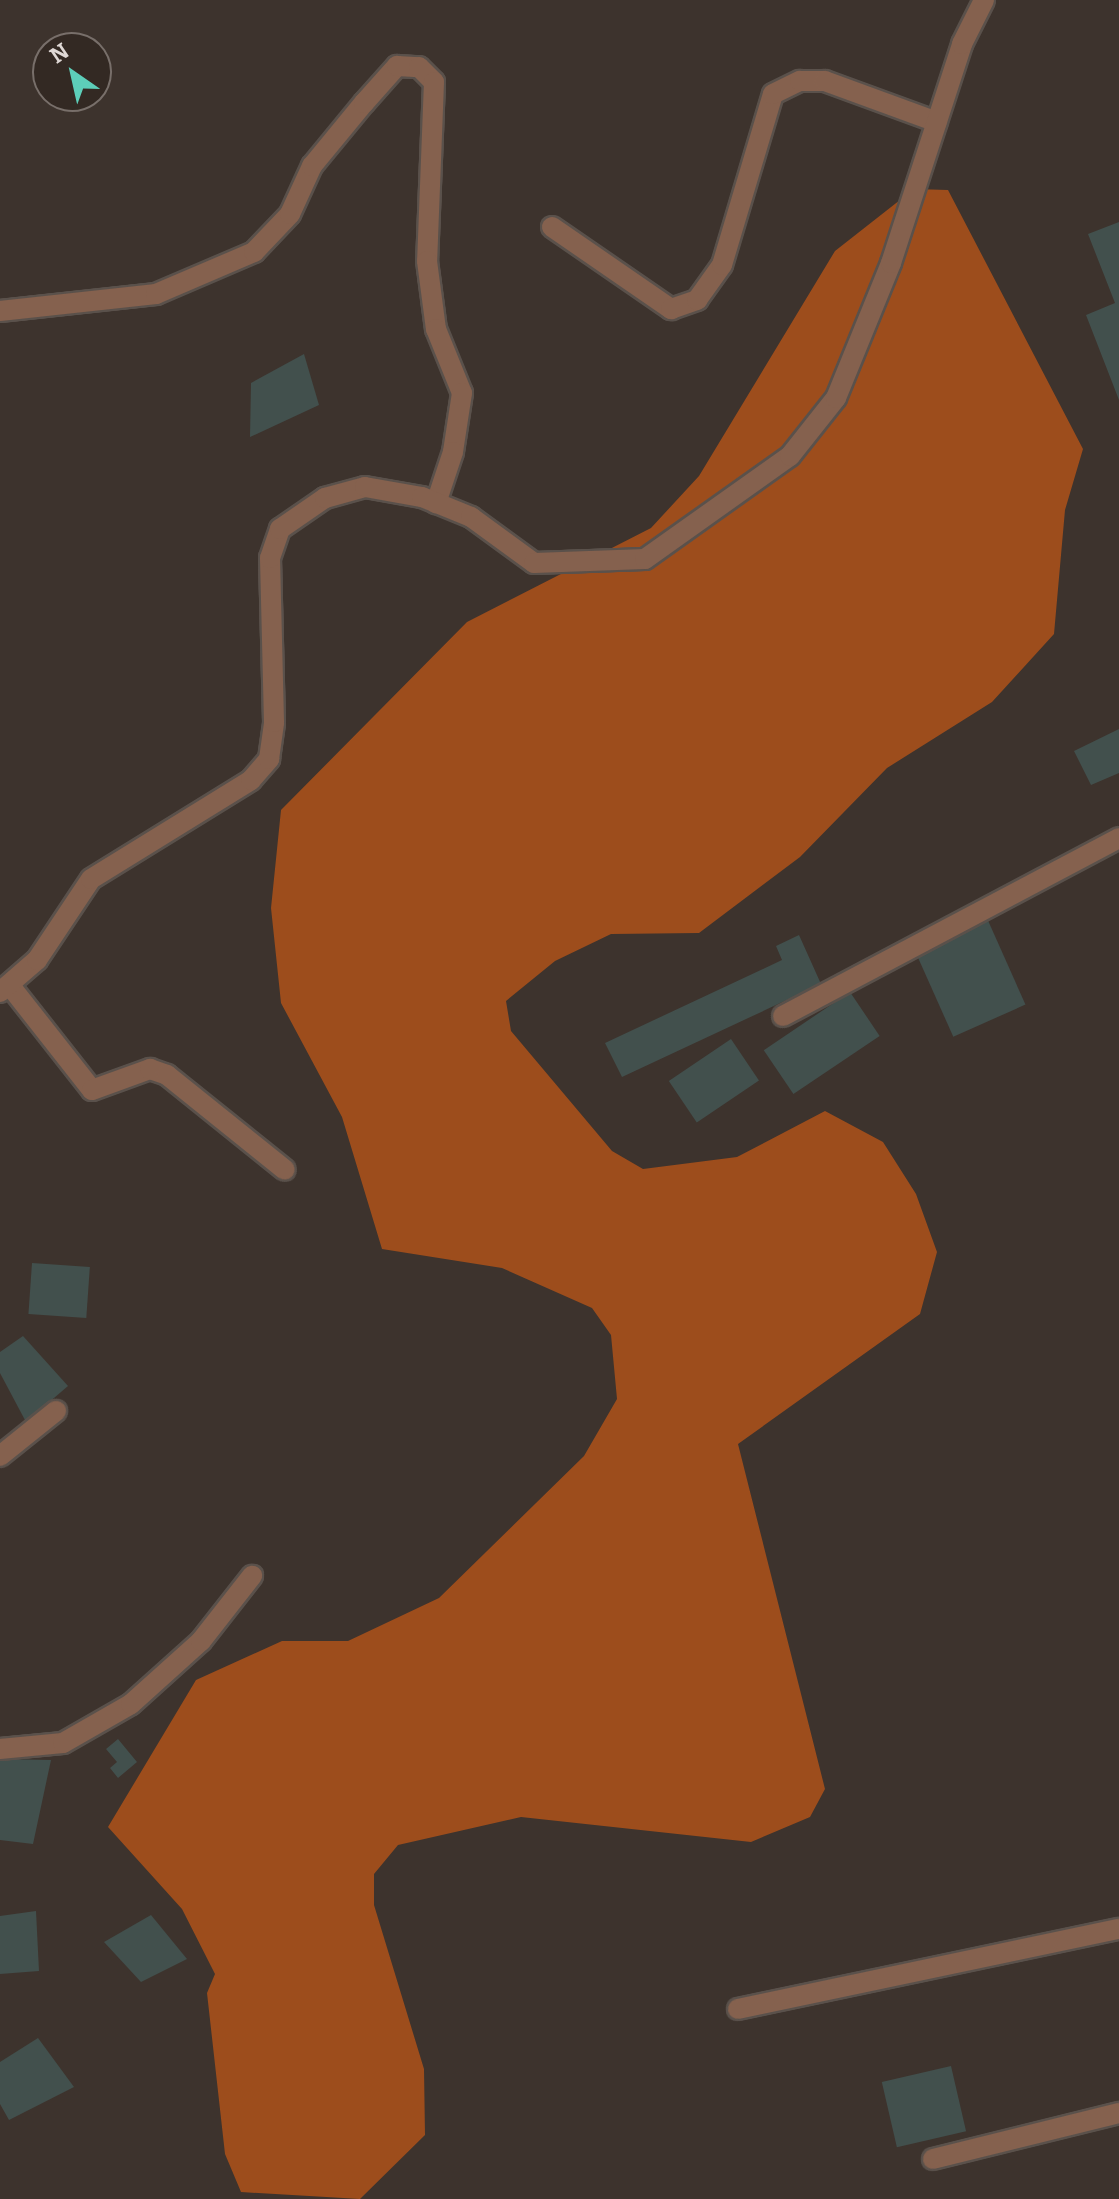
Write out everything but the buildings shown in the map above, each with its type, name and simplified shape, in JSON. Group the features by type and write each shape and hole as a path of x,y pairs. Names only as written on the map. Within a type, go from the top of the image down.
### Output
{"street":[{"path":"285,1170 167,1075 150,1069 92,1090 5,989 37,960 91,879 251,780 269,759 274,722 270,558 280,529 325,498 365,487 436,503 471,517 534,563 645,559 790,456 836,398 891,263 962,44 984,0"},
{"path":"0,311 156,294 254,252 290,214 312,166 397,66 419,67 434,82 427,261 436,329 462,393 453,452 436,503"},
{"path":"552,227 671,309 697,300 722,265 773,94 800,81 825,81 937,122"},
{"path":"783,1016 1119,838"},
{"path":"0,1456 56,1411"},
{"path":"0,1749 63,1743 131,1704 201,1641 252,1576"},
{"path":"738,2009 1119,1929"},
{"path":"933,2159 1119,2113"}],"shaded area":[{"path":"914,189 948,190 1083,449 1065,510 1054,634 992,702 887,768 800,857 699,933 611,934 555,961 506,1001 511,1031 612,1151 643,1169 737,1157 825,1111 883,1142 916,1194 937,1252 920,1314 738,1444 825,1789 810,1817 751,1842 521,1817 398,1845 374,1874 374,1905 424,2069 425,2135 360,2199 241,2192 225,2154 207,1993 215,1974 182,1909 108,1827 196,1680 282,1641 348,1641 439,1598 584,1456 617,1399 611,1335 592,1308 502,1268 382,1249 342,1117 281,1003 271,908 281,810 467,622 651,528 699,476 835,251"}]}
